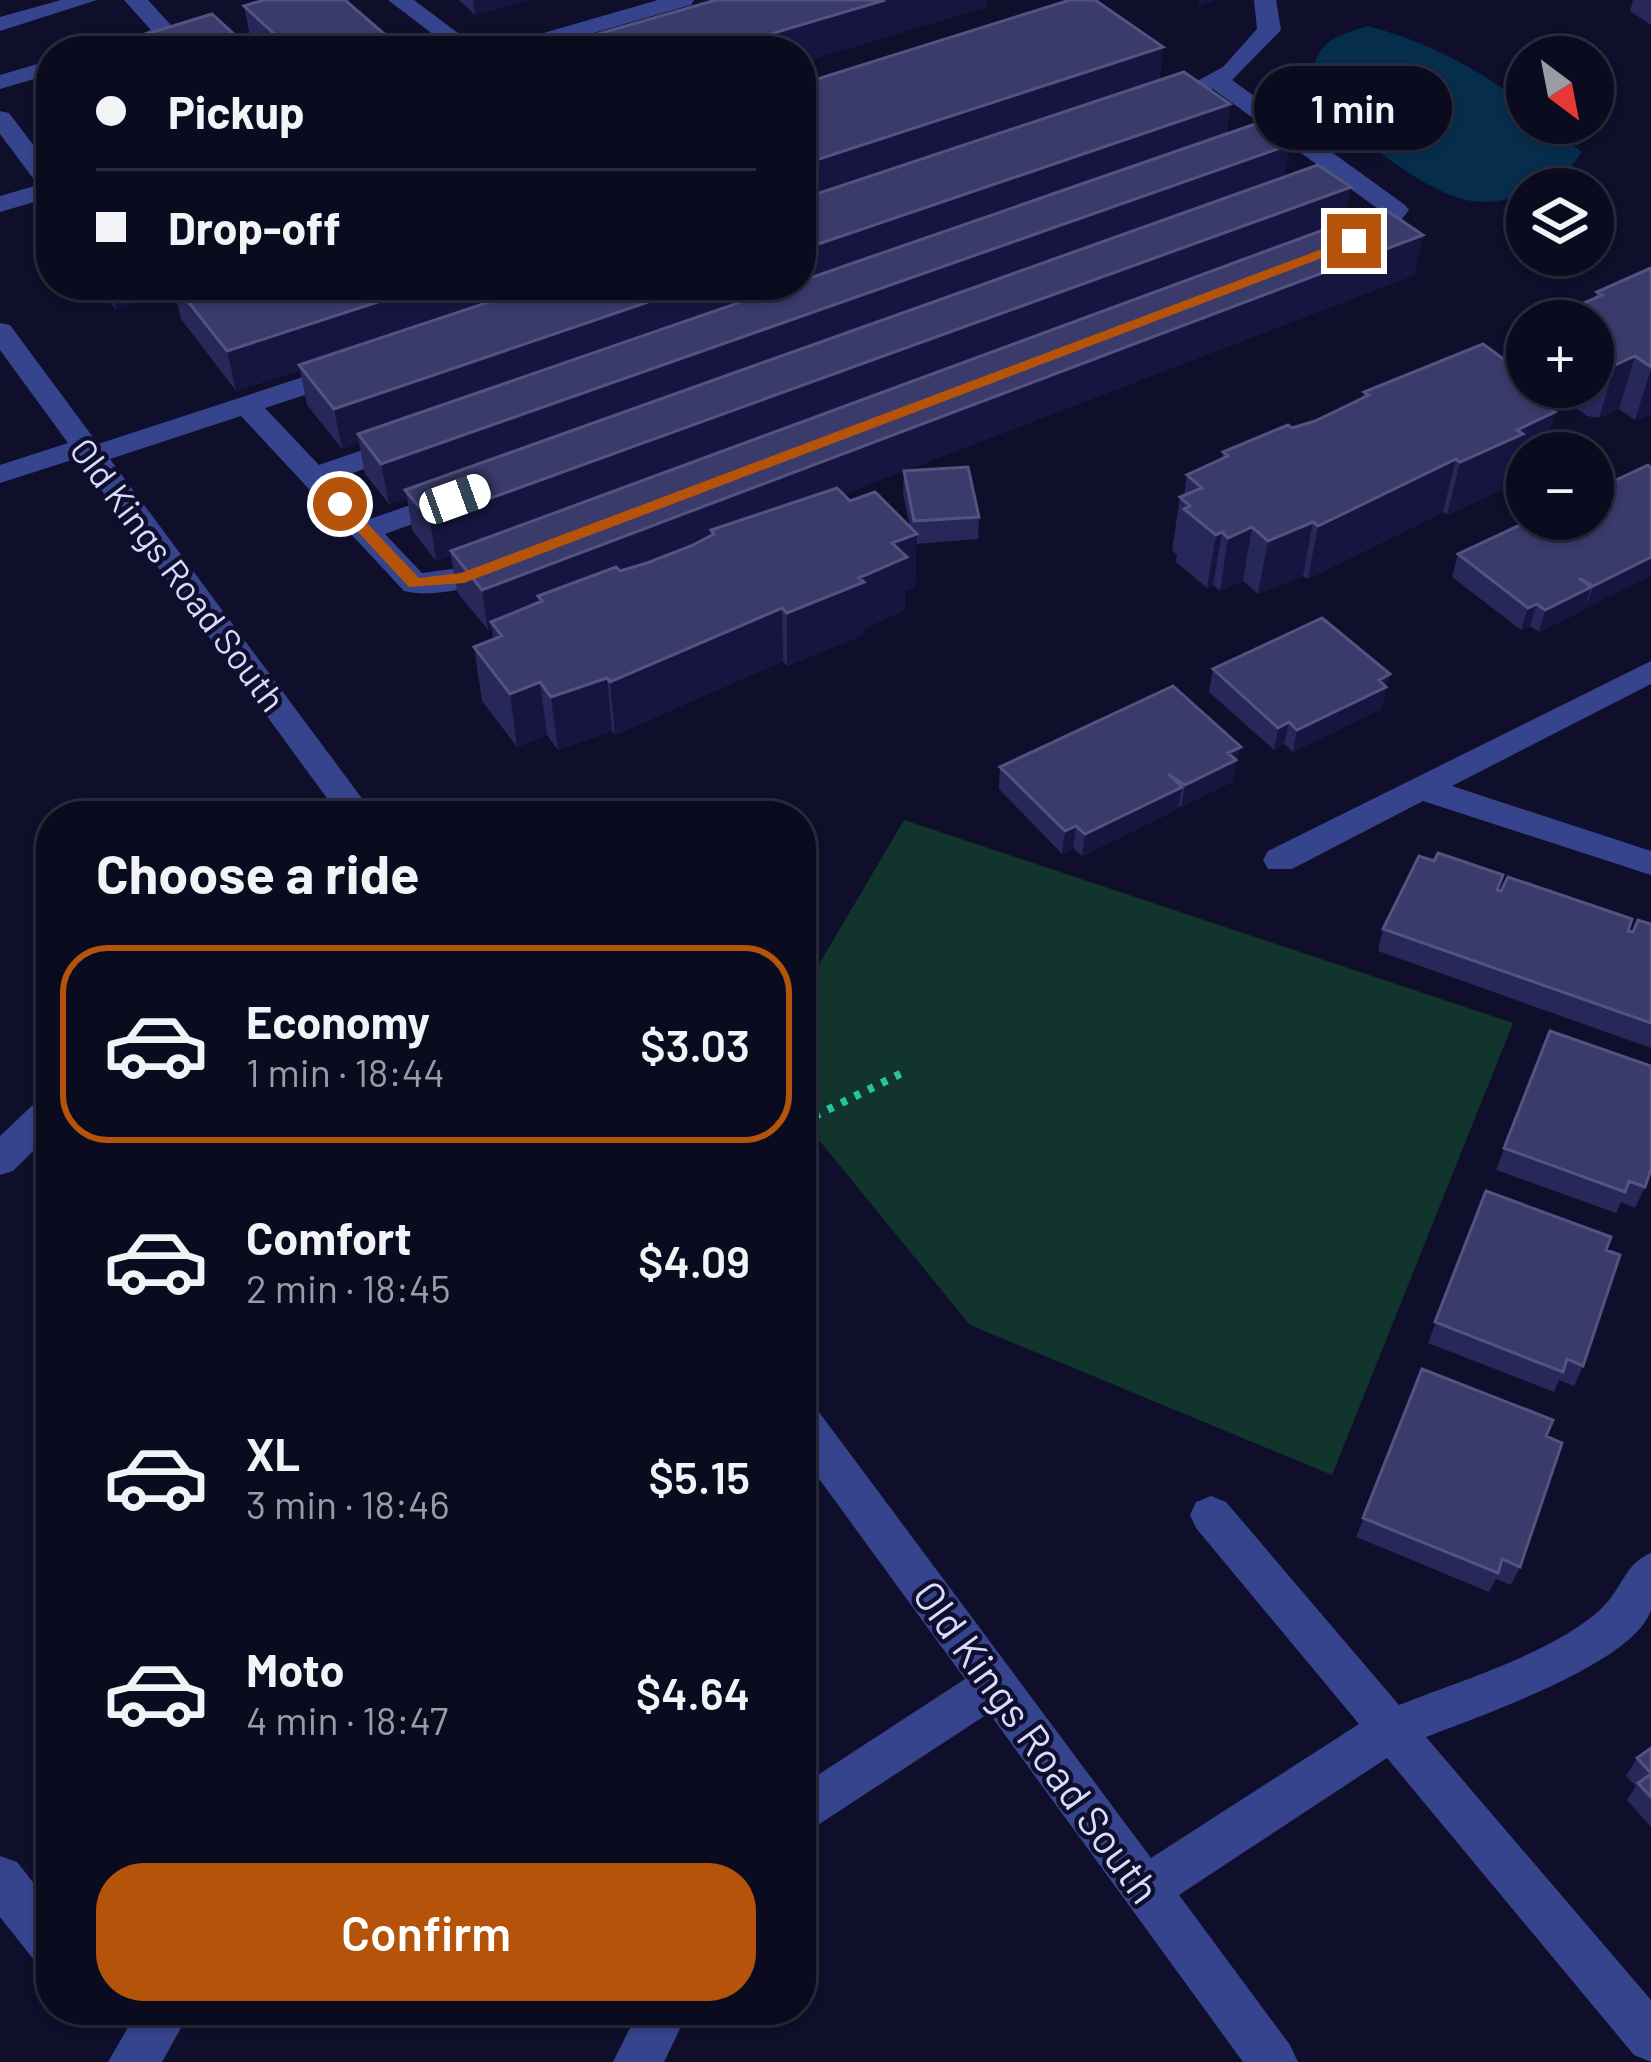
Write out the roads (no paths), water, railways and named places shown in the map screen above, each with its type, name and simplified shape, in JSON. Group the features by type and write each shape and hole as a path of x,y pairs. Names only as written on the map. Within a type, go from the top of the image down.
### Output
{"street":[{"path":"0,24 86,0"},
{"path":"135,0 166,33 156,36"},
{"path":"399,0 449,36"},
{"path":"558,36 683,0"},
{"path":"1180,95 1231,72 1269,30 1265,0"},
{"path":"0,82 36,71"},
{"path":"1215,79 1282,140 1340,181 1396,210 1382,227 1331,249"},
{"path":"0,118 36,167"},
{"path":"0,204 36,192"},
{"name":"Old Kings Road South","path":"0,331 347,801"},
{"path":"0,474 246,405 382,360"},
{"path":"246,405 415,584 464,578 531,552"},
{"path":"314,477 426,438"},
{"path":"366,531 478,491"},
{"path":"1280,860 1651,671"},
{"path":"1420,788 1651,863"},
{"path":"0,1160 36,1125"},
{"name":"Old Kings Road South","path":"816,1441 1273,2062"},
{"path":"1211,1515 1651,2038"},
{"path":"1147,1888 1390,1730 1547,1666 1618,1622 1651,1573"},
{"path":"816,1803 995,1684"},
{"path":"0,1879 36,1923"},
{"path":"133,2062 157,2025"},
{"path":"638,2062 657,2025"}],"water":[{"path":"1368,26 1431,48 1506,91 1506,144 1572,144 1582,152 1570,168 1506,168 1506,199 1500,201 1462,199 1435,188 1357,134 1309,90 1319,54 1341,35"}]}
